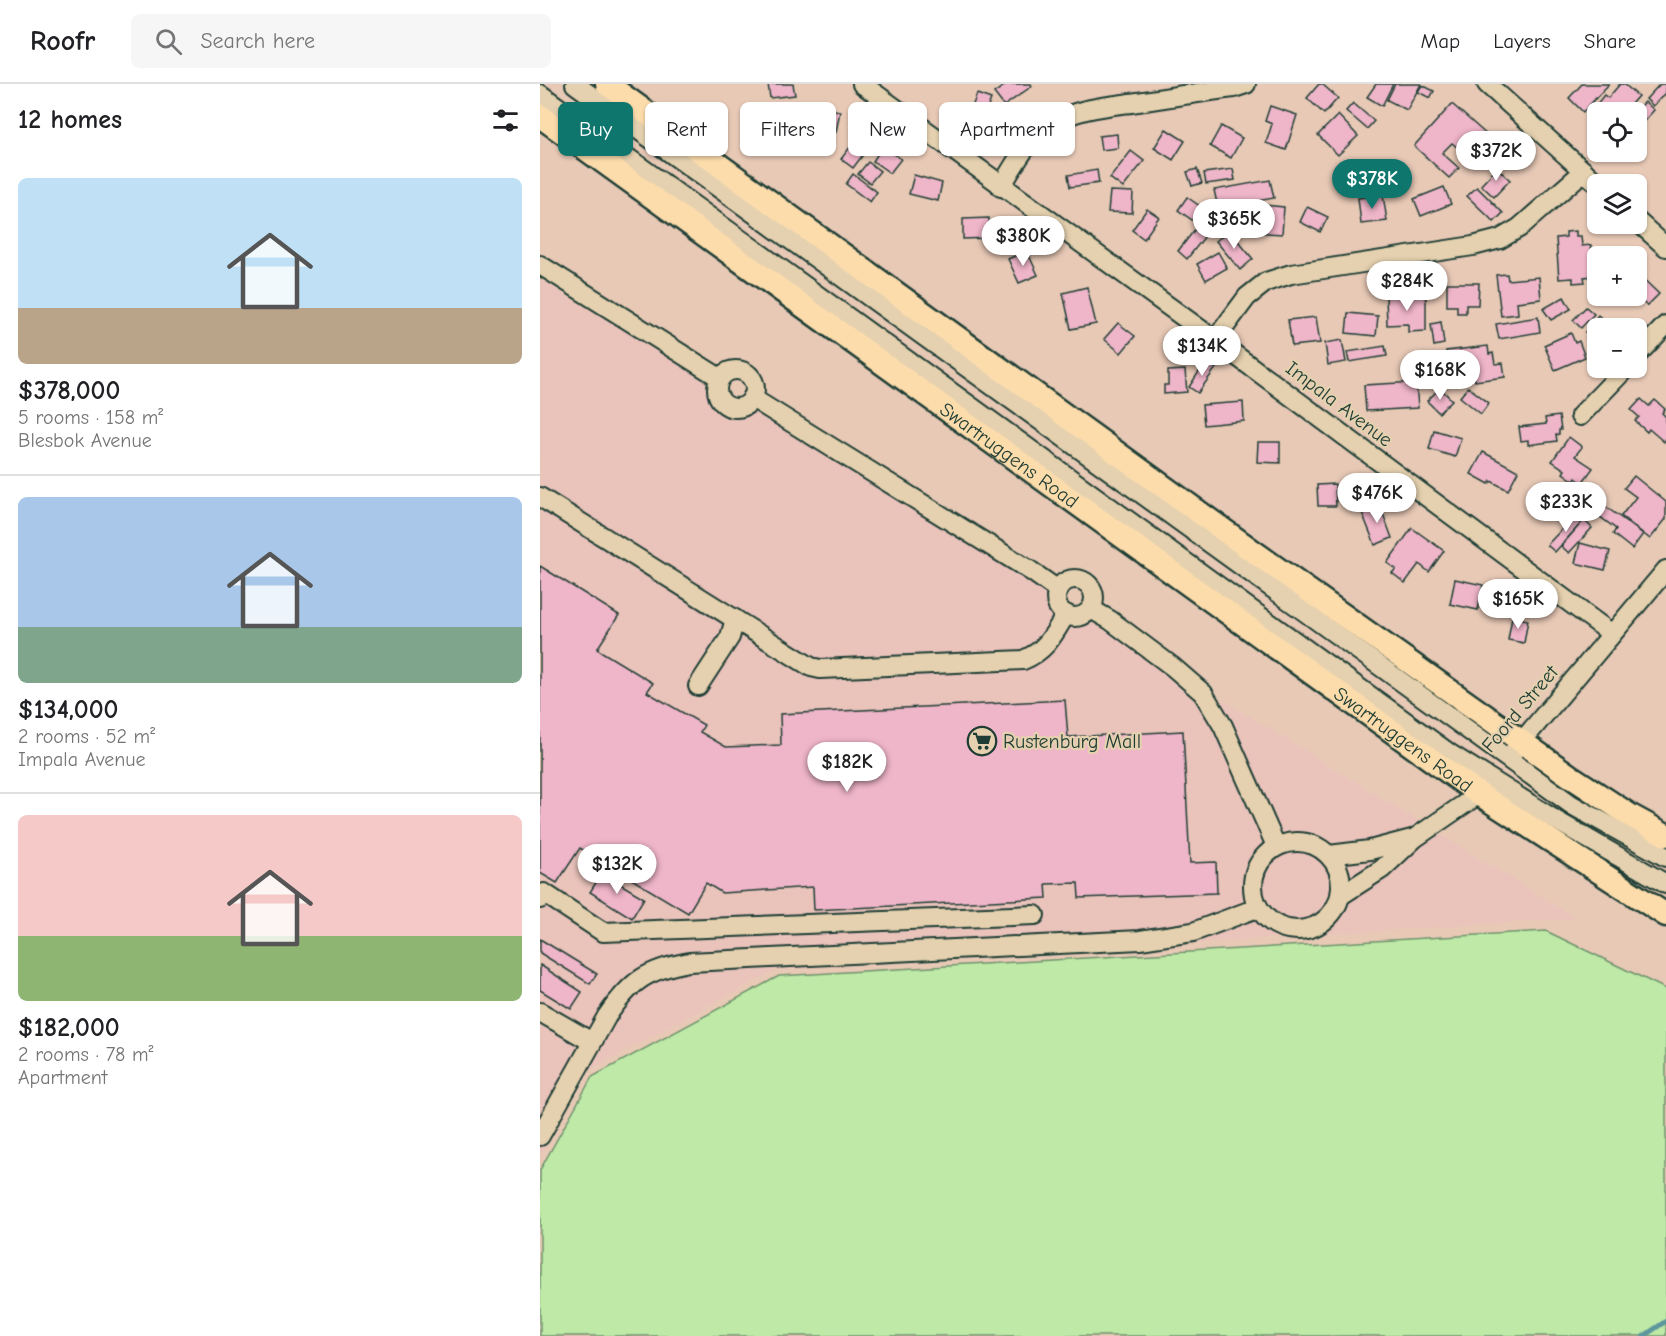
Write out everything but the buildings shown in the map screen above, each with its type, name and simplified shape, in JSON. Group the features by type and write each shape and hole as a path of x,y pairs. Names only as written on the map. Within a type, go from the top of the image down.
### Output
{"main road":[{"path":"607,84 1251,550 1631,816 1666,835"},
{"name":"Swartruggens Road","path":"540,116 1666,915"}],"street":[{"path":"574,84 1572,805 1666,857"},
{"name":"Impala Avenue","path":"862,84 1215,340 1612,634"},
{"path":"1002,187 1029,145 1048,126 1068,116 1091,109 1234,88 1246,84"},
{"path":"1487,84 1587,174"},
{"path":"540,94 1449,753 1485,787 1557,821 1666,884"},
{"path":"1215,340 1247,297 1266,282 1291,274 1473,246 1500,239 1519,228 1584,171"},
{"path":"1647,230 1666,247"},
{"path":"540,265 720,378"},
{"path":"1647,345 1666,325"},
{"path":"734,370 745,373 753,382 752,398 747,404 735,408 724,403 717,393 720,378 734,370"},
{"path":"1580,416 1616,378"},
{"path":"752,398 1059,590"},
{"path":"540,497 811,667 820,669 1023,660 1040,652 1047,645 1066,614"},
{"name":"Foord Street","path":"1415,838 1485,787 1666,570"},
{"path":"1073,580 1085,582 1093,591 1091,609 1081,616 1066,614 1059,608 1057,602 1059,590 1062,585 1073,580"},
{"path":"1091,609 1110,620 1173,667 1203,693 1223,726 1276,846"},
{"path":"698,686 730,637 735,620"},
{"path":"1329,855 1370,850 1415,838"},
{"path":"1341,896 1382,869 1415,838"},
{"path":"1290,842 1304,842 1318,846 1329,855 1337,867 1341,880 1341,896 1335,910 1324,921 1311,928 1295,931 1280,928 1267,920 1257,908 1252,894 1252,880 1256,866 1276,846 1290,842"},
{"path":"540,899 544,893 603,932 1035,915"},
{"path":"540,1136 606,1016 630,985 666,966 688,962 1140,940 1193,932 1257,908"},
{"path":"540,1012 592,1042"}],"shaded area":[{"path":"540,279 1576,918 776,970 589,1070 540,1157"}],"green space":[{"path":"1546,931 1666,989 1666,1336 540,1336 540,1170 592,1077 779,976"}],"waterway":[{"path":"1644,1336 1666,1321"}],"place":[{"name":"Rustenburg Mall","path":"982,741"}]}
